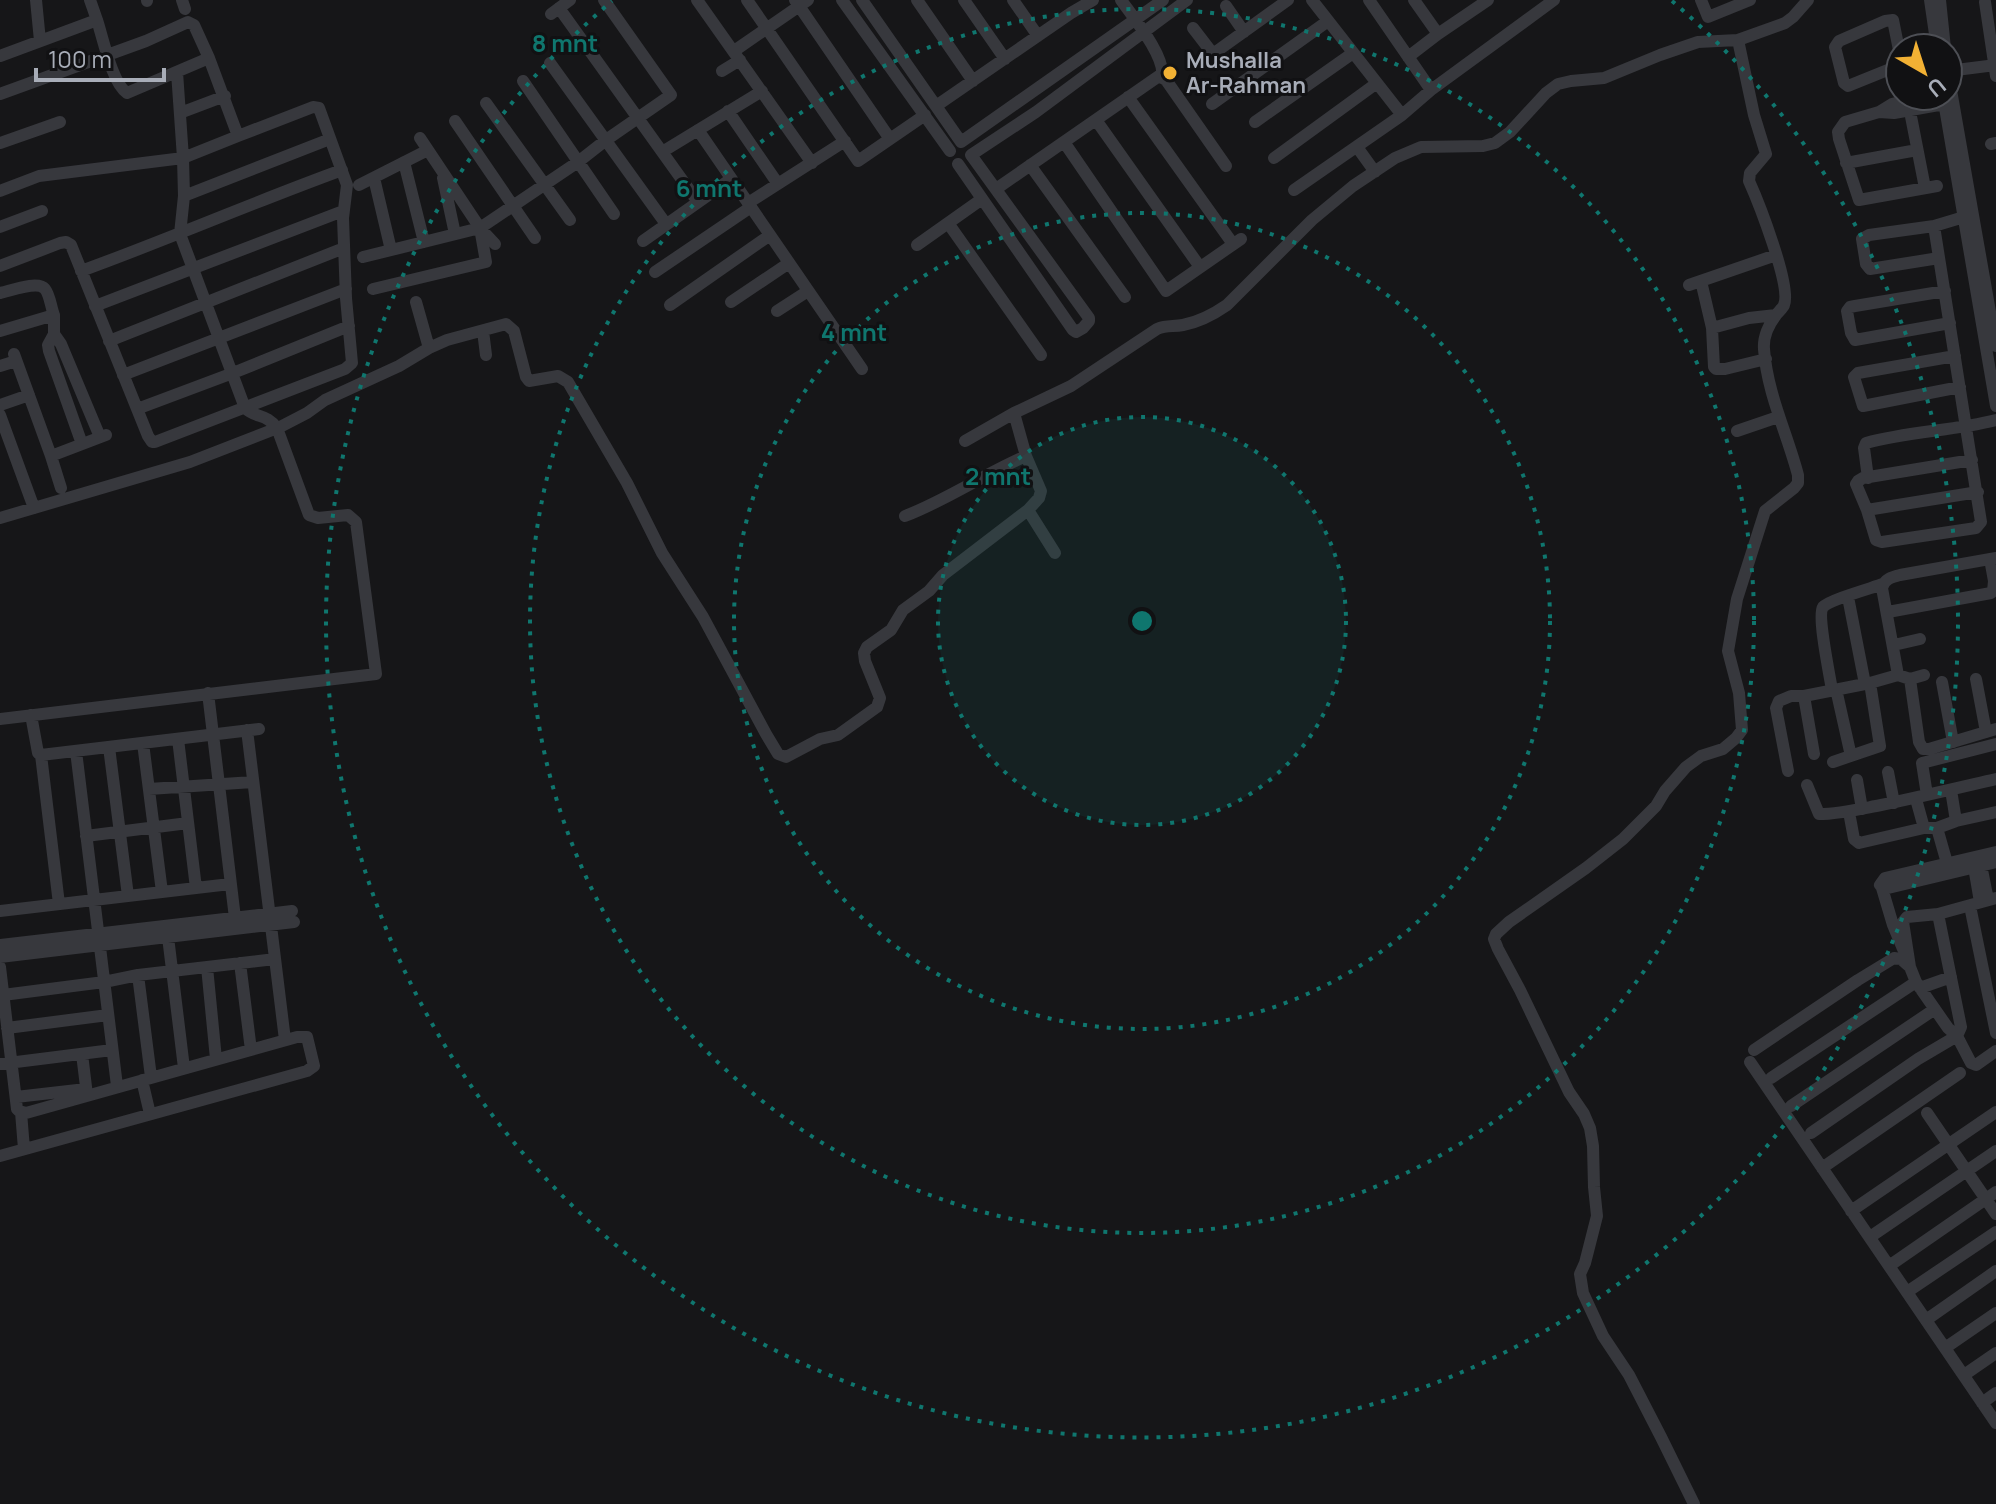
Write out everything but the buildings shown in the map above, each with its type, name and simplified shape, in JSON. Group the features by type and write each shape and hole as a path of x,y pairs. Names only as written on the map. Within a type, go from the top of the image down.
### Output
{"street":[{"path":"36,0 40,41"},
{"path":"90,0 108,56 120,86 127,93 209,58"},
{"path":"363,257 480,228 671,95 604,0"},
{"path":"747,0 858,161 925,115"},
{"path":"842,0 1073,330 1076,332 1083,328 1089,318 862,0"},
{"path":"917,0 973,81"},
{"path":"964,0 1005,59"},
{"path":"1013,0 1038,36"},
{"path":"1061,0 1071,13"},
{"path":"936,106 1093,0"},
{"path":"1121,0 1150,16 1162,77"},
{"path":"950,151 954,145 1150,16 1187,0"},
{"path":"1199,64 1244,32 1273,4 1288,0"},
{"path":"1312,0 1402,115"},
{"path":"1369,0 1431,90"},
{"path":"1414,0 1438,34"},
{"path":"1461,0 1470,13"},
{"path":"1408,57 1488,0"},
{"path":"1294,190 1402,115 1431,90 1554,0"},
{"path":"1701,0 1708,17 1750,0"},
{"path":"965,441 1071,386 1157,329 1167,325 1181,326 1213,314 1238,294 1312,220 1353,186 1395,158 1421,147 1495,143 1558,84 1604,78 1698,42 1738,40 1785,23 1808,0"},
{"path":"1930,0 1935,32"},
{"path":"1940,0 1943,32"},
{"path":"722,71 767,28 801,2 890,139"},
{"path":"1964,71 1995,68 1985,2"},
{"path":"697,6 721,33 812,163"},
{"path":"1226,6 1244,32"},
{"path":"560,7 698,202"},
{"path":"958,164 965,163 971,155 1036,112 1150,16"},
{"path":"1,51 40,41 97,20"},
{"path":"1884,71 1848,86 1844,83 1835,47 1839,41 1893,20 1895,32"},
{"path":"1212,104 1328,21"},
{"path":"0,94 108,56 188,22 194,25 209,58 238,136"},
{"path":"1193,28 1213,54"},
{"path":"708,42 721,33"},
{"path":"1694,1504 1629,1375 1603,1336 1583,1293 1580,1274 1597,1216 1590,1128 1569,1092 1494,939 1497,931 1623,839 1656,806 1686,767 1701,756 1723,749 1742,730 1739,693 1728,651 1735,609 1765,511 1798,483 1796,465 1778,417 1764,346 1767,330 1786,298 1763,213 1749,181 1750,173 1766,154 1738,40"},
{"path":"1255,122 1353,53"},
{"path":"550,63 666,224"},
{"path":"0,719 376,674 356,522 348,515 318,518 309,515 277,428 270,419 245,408 180,234 184,196 177,72"},
{"path":"996,189 1159,76 1166,80 1226,166"},
{"path":"523,81 614,214"},
{"path":"1274,158 1377,83"},
{"path":"662,152 762,91"},
{"path":"916,102 928,94"},
{"path":"180,113 225,96"},
{"path":"1026,97 1036,112"},
{"path":"1064,142 1166,291 1237,241 1128,97"},
{"path":"486,103 570,220"},
{"path":"0,191 39,176 183,158 315,107 321,111 347,191 343,211 350,366 152,442 69,243 64,242 0,266"},
{"path":"1884,109 1845,122 1838,132 1859,200 1931,187 1917,150 1910,112"},
{"path":"728,111 778,184"},
{"path":"1950,112 1964,217 1986,289 1996,406"},
{"path":"1951,112 1996,346"},
{"path":"1096,120 1200,267"},
{"path":"455,121 535,238"},
{"path":"0,143 60,122"},
{"path":"698,130 862,369"},
{"path":"420,138 480,228 495,244"},
{"path":"184,196 330,139"},
{"path":"655,272 778,184 845,141"},
{"path":"1357,147 1375,172"},
{"path":"359,185 428,150"},
{"path":"1846,163 1917,150"},
{"path":"404,162 424,242"},
{"path":"1030,165 1125,297"},
{"path":"81,271 342,170"},
{"path":"441,170 455,234"},
{"path":"374,178 391,250"},
{"path":"643,241 731,179"},
{"path":"917,245 982,199"},
{"path":"0,227 42,211"},
{"path":"95,306 343,211"},
{"path":"1939,258 1870,269 1866,264 1862,239 1869,235 1934,226 1964,217"},
{"path":"948,223 1041,355"},
{"path":"1934,226 1978,492 1981,522 1976,528 1892,541 1876,540 1856,484 1860,479 1972,460"},
{"path":"373,289 486,262 480,228"},
{"path":"670,305 770,235"},
{"path":"109,341 344,248"},
{"path":"1766,359 1716,369 1713,364 1712,328 1695,283 1776,255"},
{"path":"731,302 789,263"},
{"path":"0,293 29,286 45,289 54,315 54,334 48,345 49,351 82,444"},
{"path":"123,375 346,289"},
{"path":"777,311 808,291"},
{"path":"1945,291 1850,307 1847,311 1855,340 1950,323"},
{"path":"416,302 429,348"},
{"path":"0,331 54,315"},
{"path":"1712,328 1749,318 1776,315"},
{"path":"0,517 182,465 277,428 325,400 447,340 505,324 515,333 529,381 558,376 568,382 627,483 662,553 703,617 775,750 788,757 820,739 838,735 877,707 880,698 865,661 867,647 891,630 903,610 929,591 943,575 1028,510 1039,498 1041,491 1026,456 1014,413"},
{"path":"137,409 349,326"},
{"path":"483,331 486,355"},
{"path":"51,456 103,436 54,334"},
{"path":"1955,356 1858,373 1854,377 1863,406 1960,387"},
{"path":"0,366 15,358 61,488"},
{"path":"0,405 29,395"},
{"path":"0,415 34,508"},
{"path":"1737,431 1778,417"},
{"path":"1868,478 1866,443 1932,430 1967,428 1996,420"},
{"path":"905,516 931,507 1026,456"},
{"path":"1867,510 1978,492"},
{"path":"1028,510 1055,553"},
{"path":"1851,756 1834,690 1820,613 1825,605 1900,575 1993,559 1994,585 1991,593 1888,612"},
{"path":"1883,584 1894,645 1921,748 1929,749 1991,731 1976,679"},
{"path":"1833,762 1880,746 1848,597"},
{"path":"1894,645 1920,639"},
{"path":"1788,771 1779,701 1924,675"},
{"path":"1942,682 1953,742"},
{"path":"208,693 235,918"},
{"path":"1804,696 1814,754"},
{"path":"31,715 38,753 41,755 59,904"},
{"path":"41,755 253,730 253,782 285,1040"},
{"path":"178,739 196,888"},
{"path":"143,743 162,892"},
{"path":"1952,868 1941,826 1922,797 1922,763 1996,744"},
{"path":"109,747 128,896"},
{"path":"76,751 117,1086"},
{"path":"1888,772 1894,803"},
{"path":"1807,785 1819,814 1849,812 1996,779"},
{"path":"1857,780 1862,809"},
{"path":"149,789 253,782"},
{"path":"1941,826 1951,790"},
{"path":"1849,812 1854,839 1859,843 1996,812"},
{"path":"86,836 188,823"},
{"path":"1996,852 1882,888 1893,925 1918,985 1957,1036 1973,1065 1996,1051"},
{"path":"1952,868 1996,862"},
{"path":"1977,866 1984,902 1996,1033"},
{"path":"0,911 230,884"},
{"path":"1910,967 1904,920 1907,917 1938,914 1984,902"},
{"path":"1811,1133 1918,1059 1957,1036 1961,1027 1938,914"},
{"path":"0,945 168,937 293,916"},
{"path":"0,957 235,918 270,919"},
{"path":"168,937 184,1068"},
{"path":"1910,967 1901,959 1894,958 1752,1056 1822,1168 1996,1423"},
{"path":"3,995 275,959"},
{"path":"240,963 251,1050"},
{"path":"0,967 7,1028 6,1064 17,1109 26,1113 86,1092"},
{"path":"207,967 216,1059"},
{"path":"138,975 150,1114"},
{"path":"1771,1078 1918,985 1951,977"},
{"path":"1791,1106 1935,1009"},
{"path":"7,1028 108,1015"},
{"path":"0,1156 312,1069 314,1059 307,1037 297,1037 117,1086 86,1092 16,1097"},
{"path":"6,1064 112,1050"},
{"path":"82,1054 86,1092"},
{"path":"1822,1168 1960,1073"},
{"path":"21,1112 24,1149"},
{"path":"1851,1211 1996,1112"},
{"path":"1927,1113 1967,1171 1991,1196 1996,1214"},
{"path":"1870,1237 1996,1151"},
{"path":"1889,1266 1991,1196"},
{"path":"1907,1292 1996,1232"},
{"path":"1926,1320 1996,1271"},
{"path":"1945,1348 1996,1313"},
{"path":"1964,1375 1996,1353"},
{"path":"1982,1403 1996,1393"}],"place":[{"name":"Mushalla Ar-Rahman","path":"1170,73"}]}
